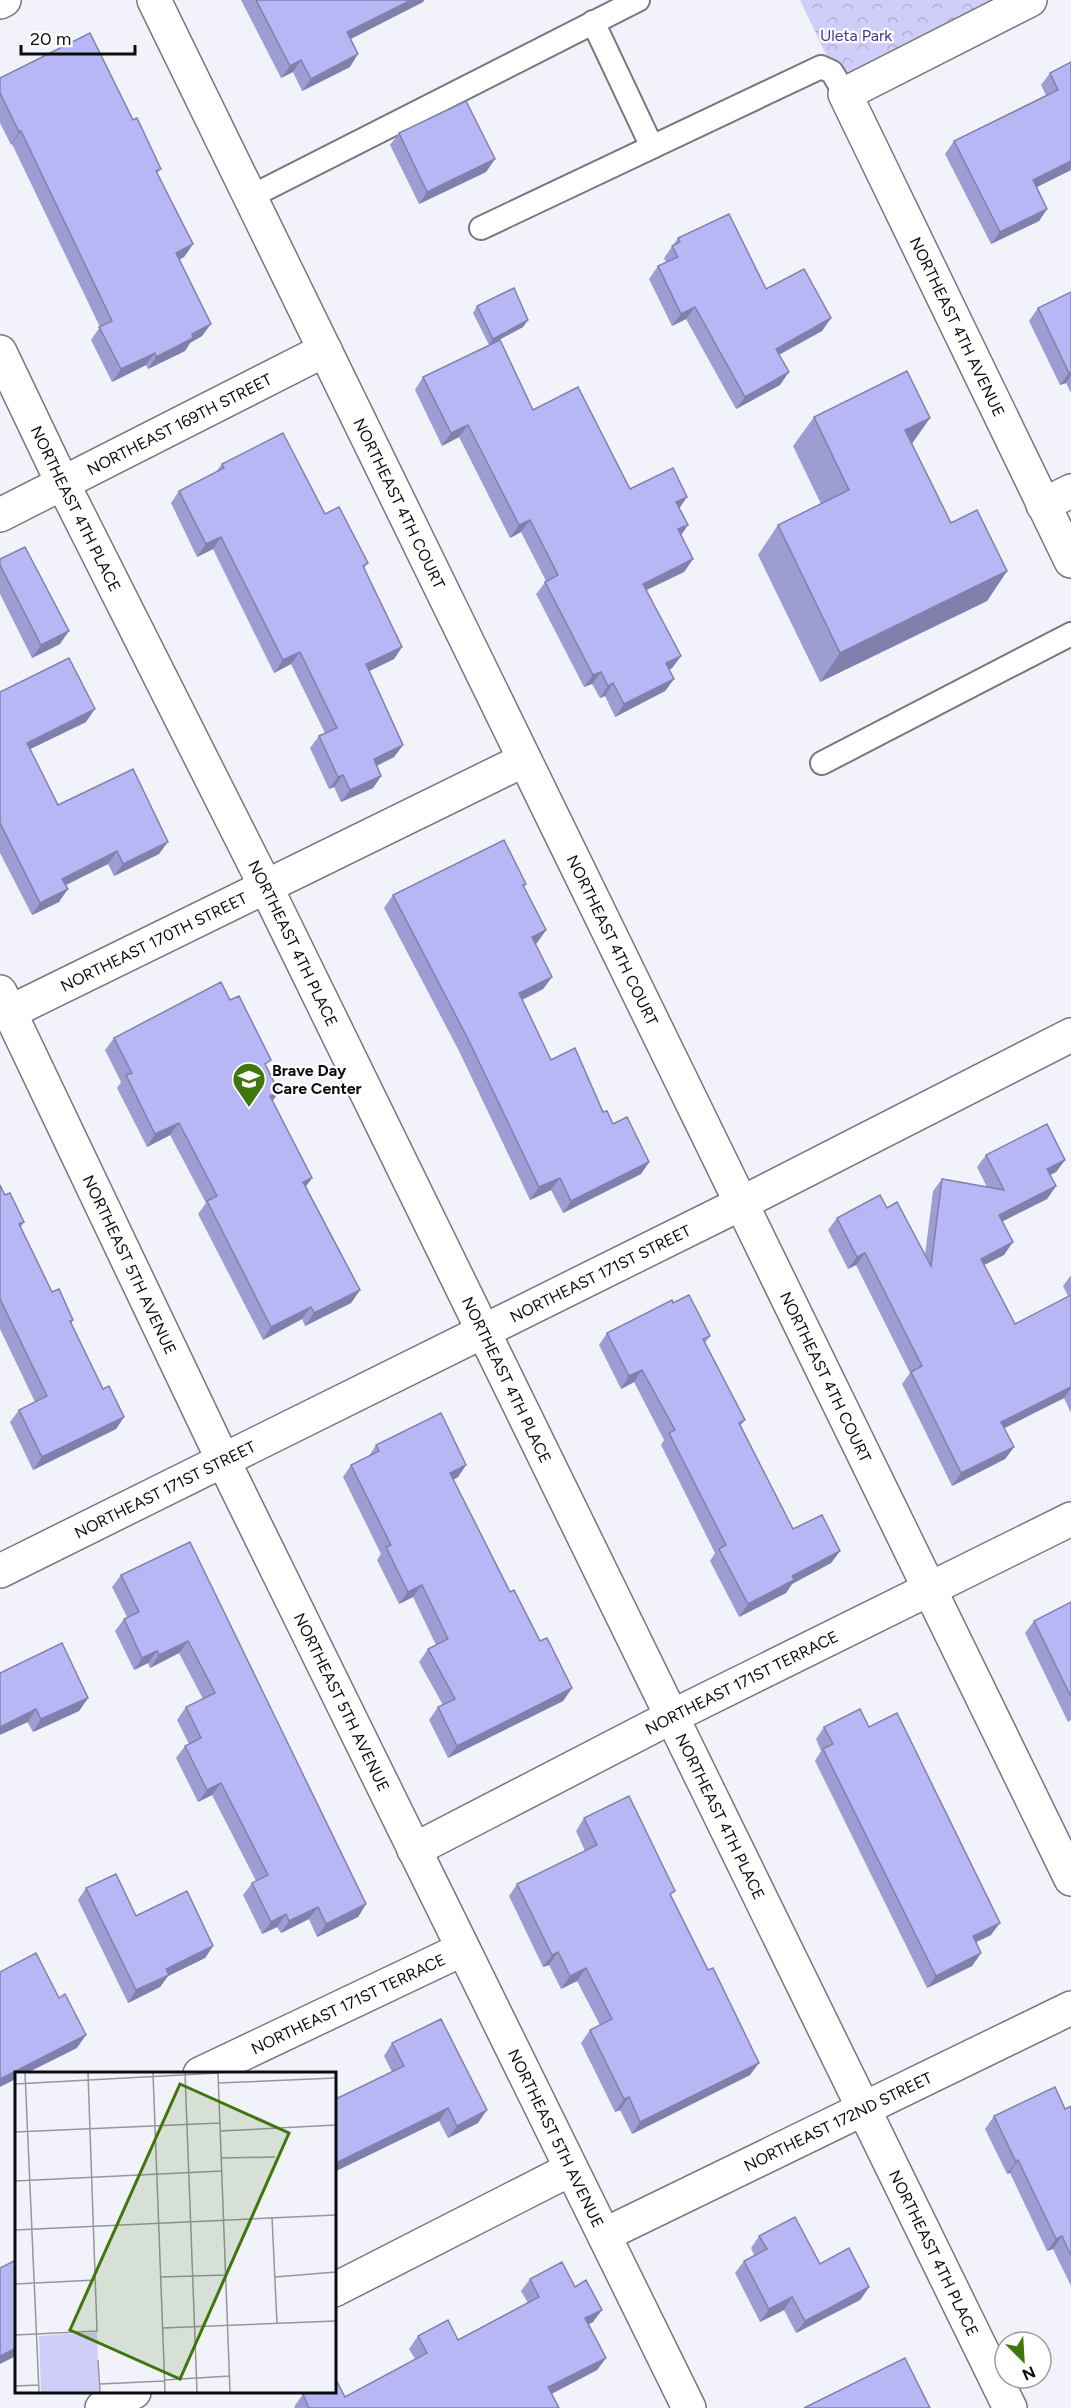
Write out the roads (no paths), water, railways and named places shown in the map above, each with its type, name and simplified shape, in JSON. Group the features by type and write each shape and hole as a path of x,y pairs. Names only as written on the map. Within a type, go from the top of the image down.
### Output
{"street":[{"path":"0,2 4,0"},
{"name":"NORTHEAST 4TH COURT","path":"154,0 1071,1879"},
{"path":"845,94 1030,0"},
{"name":"NORTHEAST 4TH AVENUE","path":"845,94 1057,498 1071,561"},
{"name":"NORTHEAST 169TH STREET","path":"0,515 325,350"},
{"name":"NORTHEAST 4TH PLACE","path":"0,352 63,484 266,887 1010,2408"},
{"name":"NORTHEAST 170TH STREET","path":"5,1002 266,887 524,760"},
{"name":"NORTHEAST 5TH AVENUE","path":"5,1002 223,1460 689,2408"},
{"name":"NORTHEAST 171ST STREET","path":"0,1571 740,1204 1071,1035"},
{"name":"NORTHEAST 171ST TERRACE","path":"414,1850 673,1716 1071,1519"},
{"name":"NORTHEAST 171ST TERRACE","path":"202,2072 463,1949"},
{"name":"NORTHEAST 172ND STREET","path":"603,2235 865,2110 1071,2008"},
{"path":"336,2289 571,2169"},
{"path":"102,2408 130,2393"}],"lane":[{"path":"250,197 638,0"},
{"path":"593,22 652,147"},
{"path":"481,228 821,67 832,72 845,94"},
{"path":"822,763 1071,634"}],"place":[{"name":"Brave Day Care Center","path":"249,1108"}],"park label":[{"name":"Uleta Park","path":"856,35"}]}
